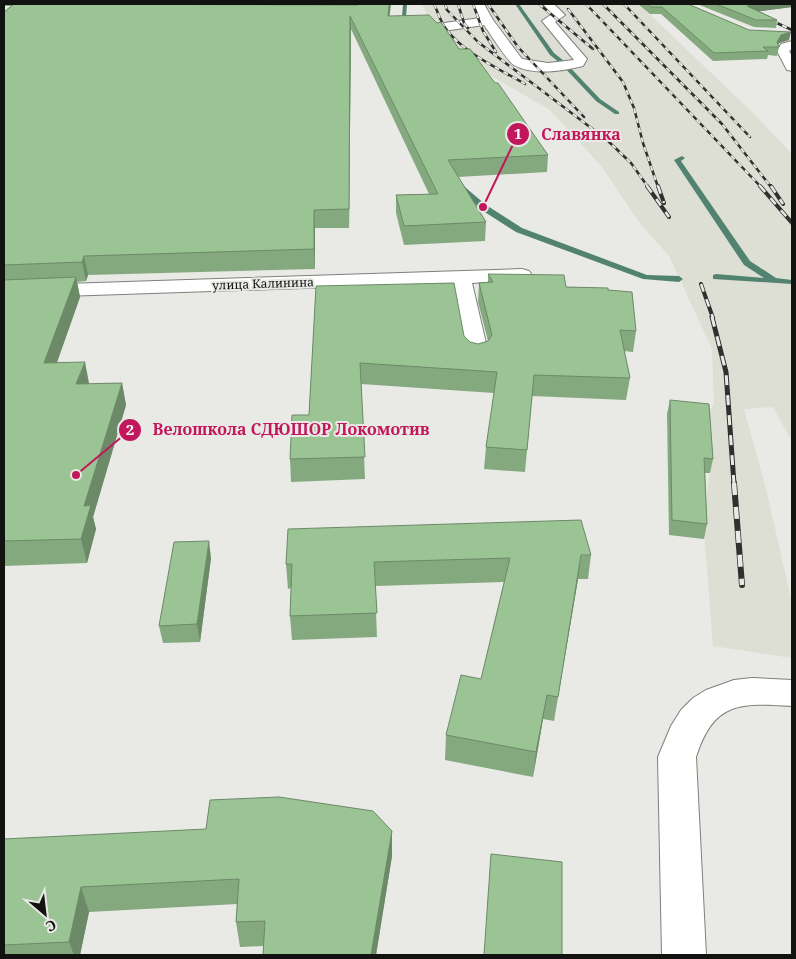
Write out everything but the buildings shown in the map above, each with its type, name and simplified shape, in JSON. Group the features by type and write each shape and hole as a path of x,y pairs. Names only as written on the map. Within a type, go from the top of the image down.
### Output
{"street":[{"path":"479,4 487,21 517,62 524,65 578,63 581,59 548,21 558,15 548,4"},
{"path":"437,28 487,21"},
{"path":"792,45 785,47 783,51 792,67"},
{"name":"улица Калинина","path":"4,292 522,275"},
{"path":"460,277 477,356"},
{"path":"684,955 676,757 681,740 694,720 710,702 739,693 764,690 792,693"}],"shaded area":[{"path":"422,4 639,4 752,112 792,154 792,442 773,407 744,409 766,489 792,603 792,658 713,646 703,518 710,473 706,418 714,404 712,349 669,256 639,222 602,167 550,110 498,80 439,39"}],"waterway":[{"path":"403,29 405,4"},
{"path":"517,4 552,54 598,100 617,113"},
{"path":"682,158 677,160 747,263 773,280"},
{"path":"459,184 483,207 519,230 646,277 679,279"},
{"path":"716,277 792,282"}],"railway":[{"path":"434,4 446,29 463,46 482,60 525,84"},
{"path":"445,4 447,10 478,42 607,140 631,163 648,187"},
{"path":"458,4 464,23 468,28"},
{"path":"473,4 483,31 496,52"},
{"path":"488,4 518,47 584,117"},
{"path":"539,4 593,49"},
{"path":"586,4 761,187"},
{"path":"603,4 722,124 771,187"},
{"path":"624,4 750,137"},
{"path":"568,9 623,82 634,108 643,143 658,187"},
{"path":"764,17 792,30"},
{"path":"647,186 669,217"},
{"path":"658,186 664,203"},
{"path":"760,186 792,223"},
{"path":"771,186 783,204"},
{"path":"701,284 713,318"},
{"path":"712,317 726,372 734,484"},
{"path":"734,483 742,585"}],"place":[{"name":"Славянка","path":"483,207"},
{"name":"Велошкола СДЮШОР Локомотив","path":"76,475"}]}
